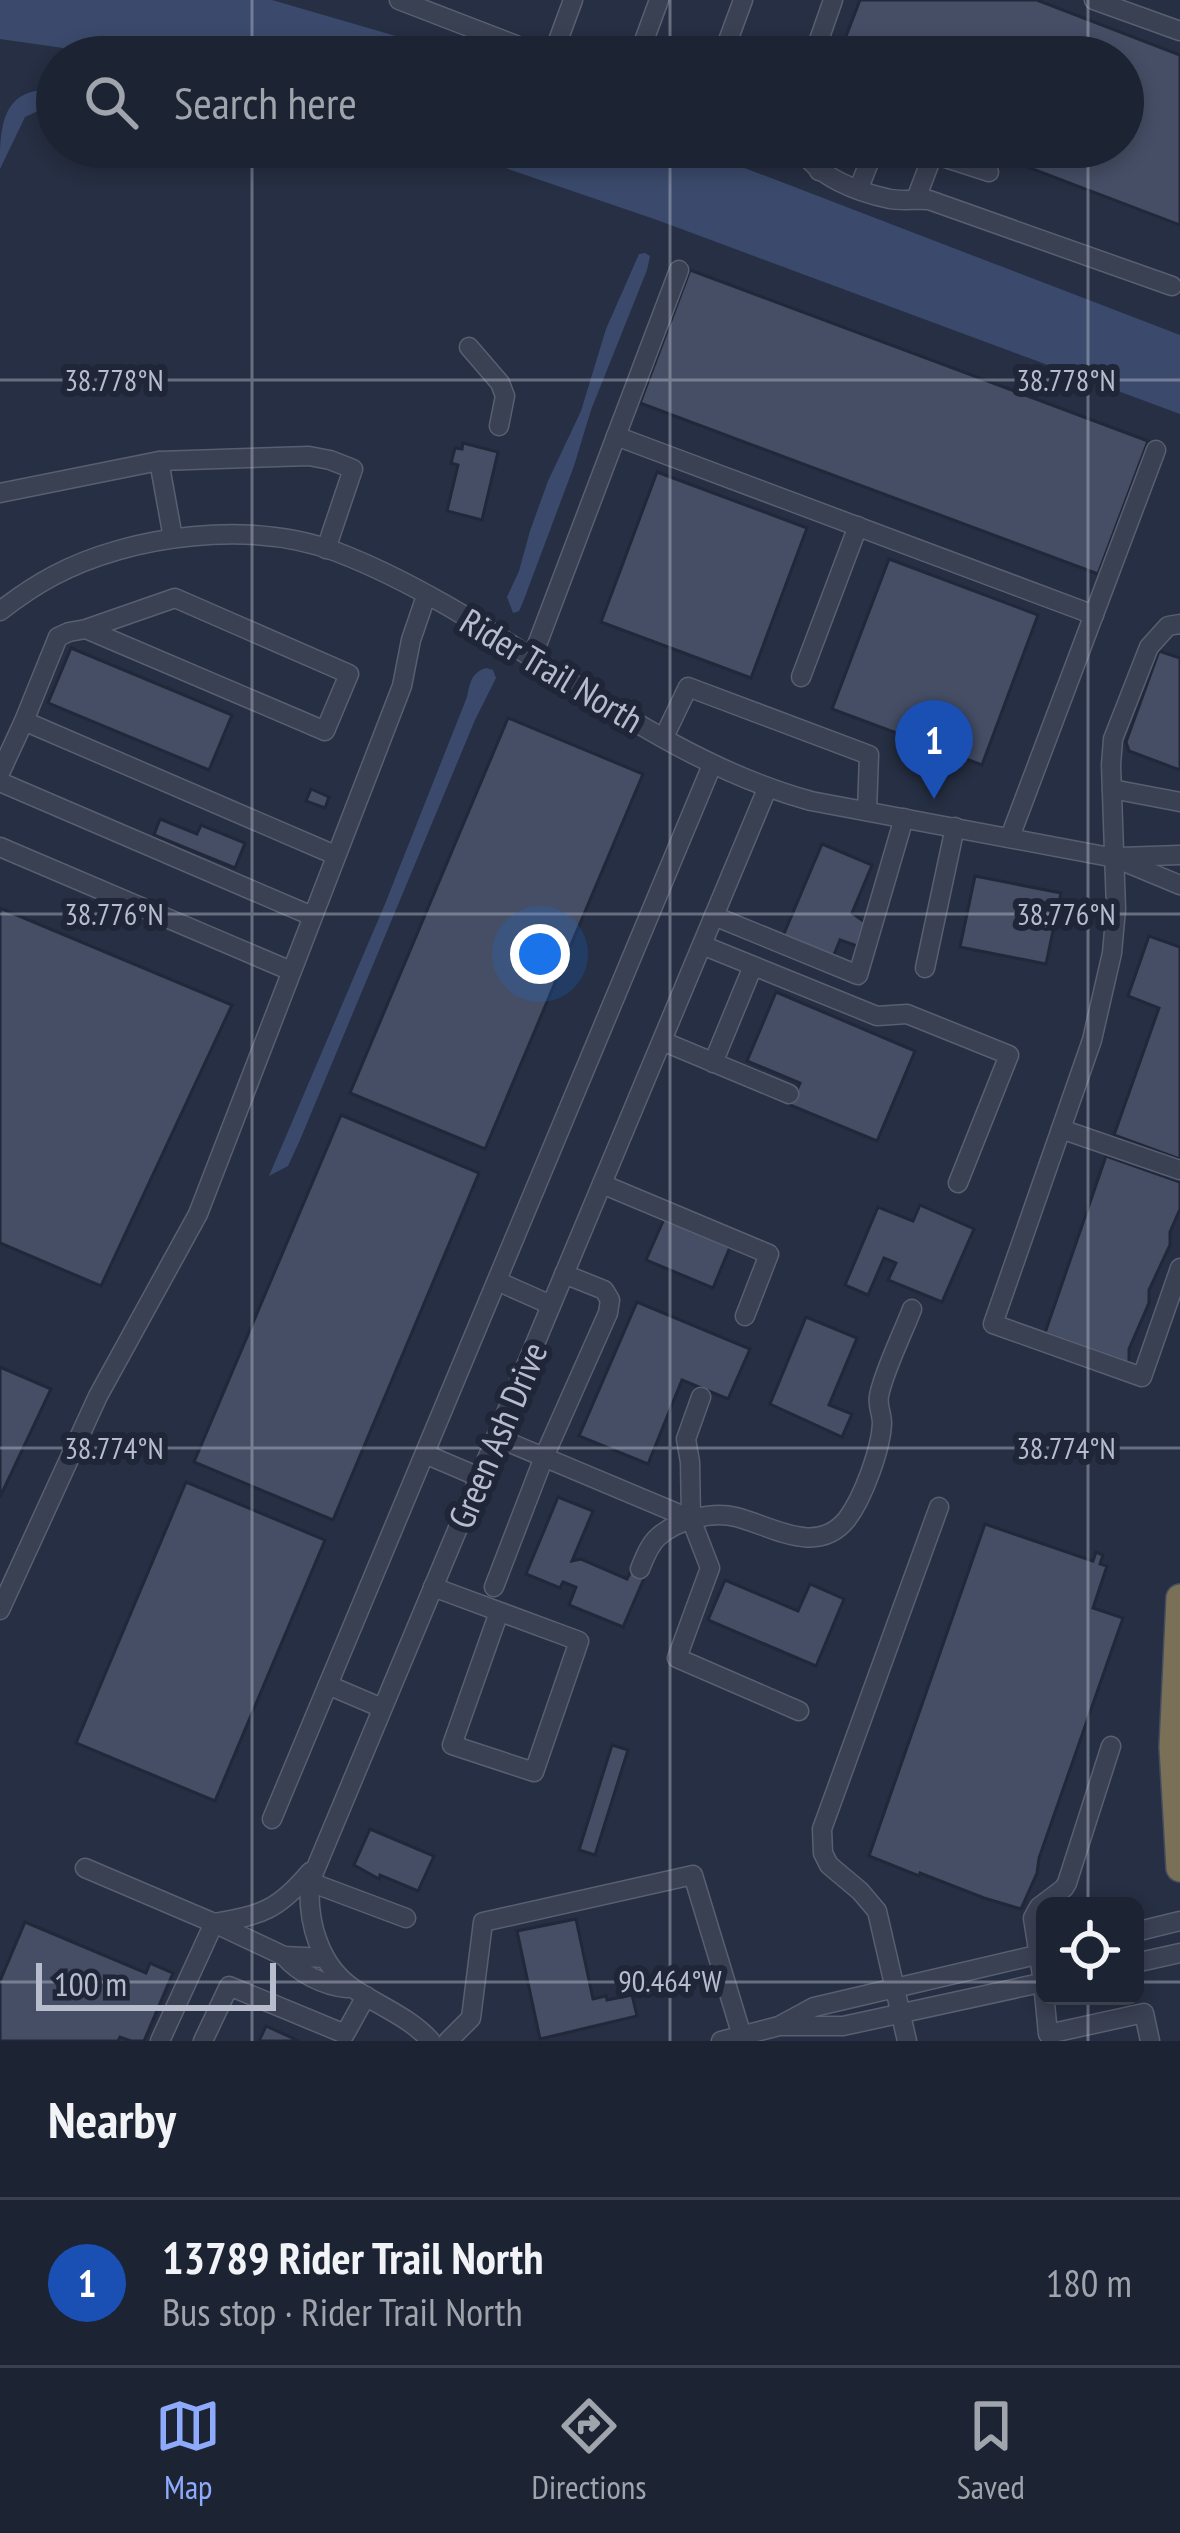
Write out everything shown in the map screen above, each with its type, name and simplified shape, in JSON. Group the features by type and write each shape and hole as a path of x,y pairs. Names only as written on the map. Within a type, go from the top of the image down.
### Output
{"highway":[{"path":"1180,1598 1174,1730 1180,1868"}],"street":[{"path":"399,0 431,6 501,36"},
{"path":"558,36 573,0"},
{"path":"646,36 659,0"},
{"path":"730,36 743,0"},
{"path":"820,36 833,0"},
{"path":"1094,0 1180,31"},
{"path":"816,168 891,199 929,200 1172,286"},
{"path":"860,188 867,168"},
{"path":"916,199 928,168"},
{"path":"977,168 989,172"},
{"path":"532,658 679,270"},
{"path":"469,347 500,383 505,396 499,426"},
{"path":"616,436 1094,614"},
{"path":"1010,837 1156,450"},
{"path":"0,493 159,461 309,456 352,469 326,549"},
{"path":"159,461 172,538"},
{"path":"801,677 858,526"},
{"name":"Rider Trail North","path":"0,611 55,574 172,538 257,536 326,549 397,580 712,765 767,789 1115,858 1180,885"},
{"path":"0,1610 98,1396 198,1214 402,686 426,596"},
{"path":"0,773 58,637 175,598 349,674 325,731 86,629"},
{"path":"1180,624 1168,626 1149,647 1113,739 1116,909 1103,996 993,1324 1142,1377 1180,1268"},
{"path":"664,737 688,687 869,755 867,812"},
{"path":"24,721 335,855"},
{"path":"272,1820 712,765"},
{"path":"0,782 312,916"},
{"name":"Green Ash Drive","path":"314,1873 767,789"},
{"path":"1112,789 1180,802"},
{"path":"714,916 858,975 904,818"},
{"path":"925,968 956,827"},
{"path":"0,848 291,971"},
{"name":"Rider Trail North","path":"1115,858 1180,855"},
{"path":"702,945 878,1016 907,1014 1009,1055 958,1183"},
{"path":"713,1063 753,966"},
{"path":"662,1041 789,1094"},
{"path":"1061,1129 1180,1170"},
{"path":"602,1184 769,1254 745,1316"},
{"path":"494,1587 608,1312 610,1300 604,1290 564,1274"},
{"path":"497,1281 551,1305"},
{"path":"640,1569 658,1536 691,1519 730,1516 813,1538 831,1533 847,1520 876,1454 883,1421 878,1400 912,1310"},
{"path":"701,1397 686,1439 691,1519 710,1568 676,1658 800,1711"},
{"path":"496,1437 691,1519"},
{"path":"425,1454 479,1477"},
{"path":"907,2041 877,1911 829,1865 822,1829 939,1507"},
{"path":"433,1587 579,1641 534,1772 452,1745 500,1612"},
{"path":"328,1685 382,1708"},
{"path":"1052,1897 1067,1882 1111,1746"},
{"path":"86,1868 284,1956 325,1958"},
{"path":"314,1873 406,1918"},
{"path":"214,1923 273,1907 314,1873"},
{"path":"314,1873 308,1902 325,1958 338,1976 419,2027 431,2041"},
{"path":"448,2041 471,2018 483,1922 693,1875 742,2036"},
{"path":"1144,1930 1180,1921"},
{"path":"160,2041 214,1923"},
{"path":"1144,1961 1180,1953"},
{"path":"780,2034 814,2007 1036,1955"},
{"path":"284,1956 295,1969 334,1987 359,1992"},
{"path":"721,2041 842,2026 1036,1984"},
{"path":"203,2041 229,1986 345,2034 359,1992"},
{"path":"1046,2005 1048,2034 1144,2013 1150,2041"}],"water":[{"path":"0,0 272,0 396,36 36,36 36,44 0,39"},
{"path":"36,91 36,112 25,117 0,169 6,116 19,98"},
{"path":"505,168 745,168 1180,335 1180,414"},
{"path":"639,254 650,256 647,270 523,602 513,613 507,597 548,481 581,411 606,329"},
{"path":"486,668 496,678 300,1140 288,1166 269,1176 385,904 472,679"}],"building":[{"path":"860,0 1037,0 1131,36 846,36"},
{"path":"1144,41 1180,55 1180,225 1030,168 1144,168"},
{"path":"690,270 1148,441 1098,574 640,403"},
{"path":"463,443 498,452 482,520 447,511 458,465 451,463 455,448 462,449"},
{"path":"657,472 807,528 751,678 601,622"},
{"path":"889,559 1038,615 982,765 832,709"},
{"path":"71,648 232,715 209,770 48,703"},
{"path":"1159,651 1180,658 1180,770 1129,751 1126,742"},
{"path":"508,718 643,774 485,1149 350,1093"},
{"path":"311,789 329,797 325,808 306,801"},
{"path":"160,819 197,834 201,825 245,843 235,868 154,835"},
{"path":"822,844 872,865 852,913 866,923 857,946 840,940 833,957 783,936"},
{"path":"975,876 1061,893 1046,964 960,947"},
{"path":"0,908 232,1005 101,1286 0,1243"},
{"path":"1149,936 1180,947 1180,1159 1114,1135 1159,1008 1128,996"},
{"path":"776,992 915,1051 877,1141 790,1105 800,1083 747,1061"},
{"path":"341,1115 479,1173 333,1520 194,1462"},
{"path":"1106,1156 1180,1182 1180,1209 1170,1245 1149,1290 1149,1303 1129,1349 1129,1363 1045,1333"},
{"path":"920,1205 974,1229 942,1302 888,1280 896,1263 884,1258 868,1295 845,1285 878,1207 913,1221"},
{"path":"664,1219 730,1247 713,1288 646,1260"},
{"path":"637,1302 750,1349 728,1399 682,1380 648,1464 579,1436"},
{"path":"806,1317 857,1338 829,1405 852,1414 842,1437 770,1404"},
{"path":"0,1367 51,1389 0,1497"},
{"path":"186,1482 325,1540 215,1801 76,1743"},
{"path":"558,1497 593,1511 572,1561 581,1559 627,1579 631,1571 645,1576 623,1627 569,1605 576,1587 563,1582 560,1588 526,1574"},
{"path":"985,1524 1093,1561 1096,1552 1103,1555 1100,1564 1107,1566 1093,1608 1123,1618 1021,1909 869,1856"},
{"path":"725,1580 798,1611 810,1584 844,1599 816,1666 708,1620"},
{"path":"612,1745 628,1750 595,1855 579,1850"},
{"path":"370,1829 434,1856 418,1891 354,1865"},
{"path":"576,1919 593,1999 632,1995 637,2016 540,2039 517,1931"},
{"path":"25,1922 146,1973 150,1963 173,1973 144,2041 120,2037 118,2041 0,2041 0,1981"},
{"path":"266,2026 299,2041 259,2041"}],"place":[{"name":"13789 Rider Trail North","path":"934,799"}]}
